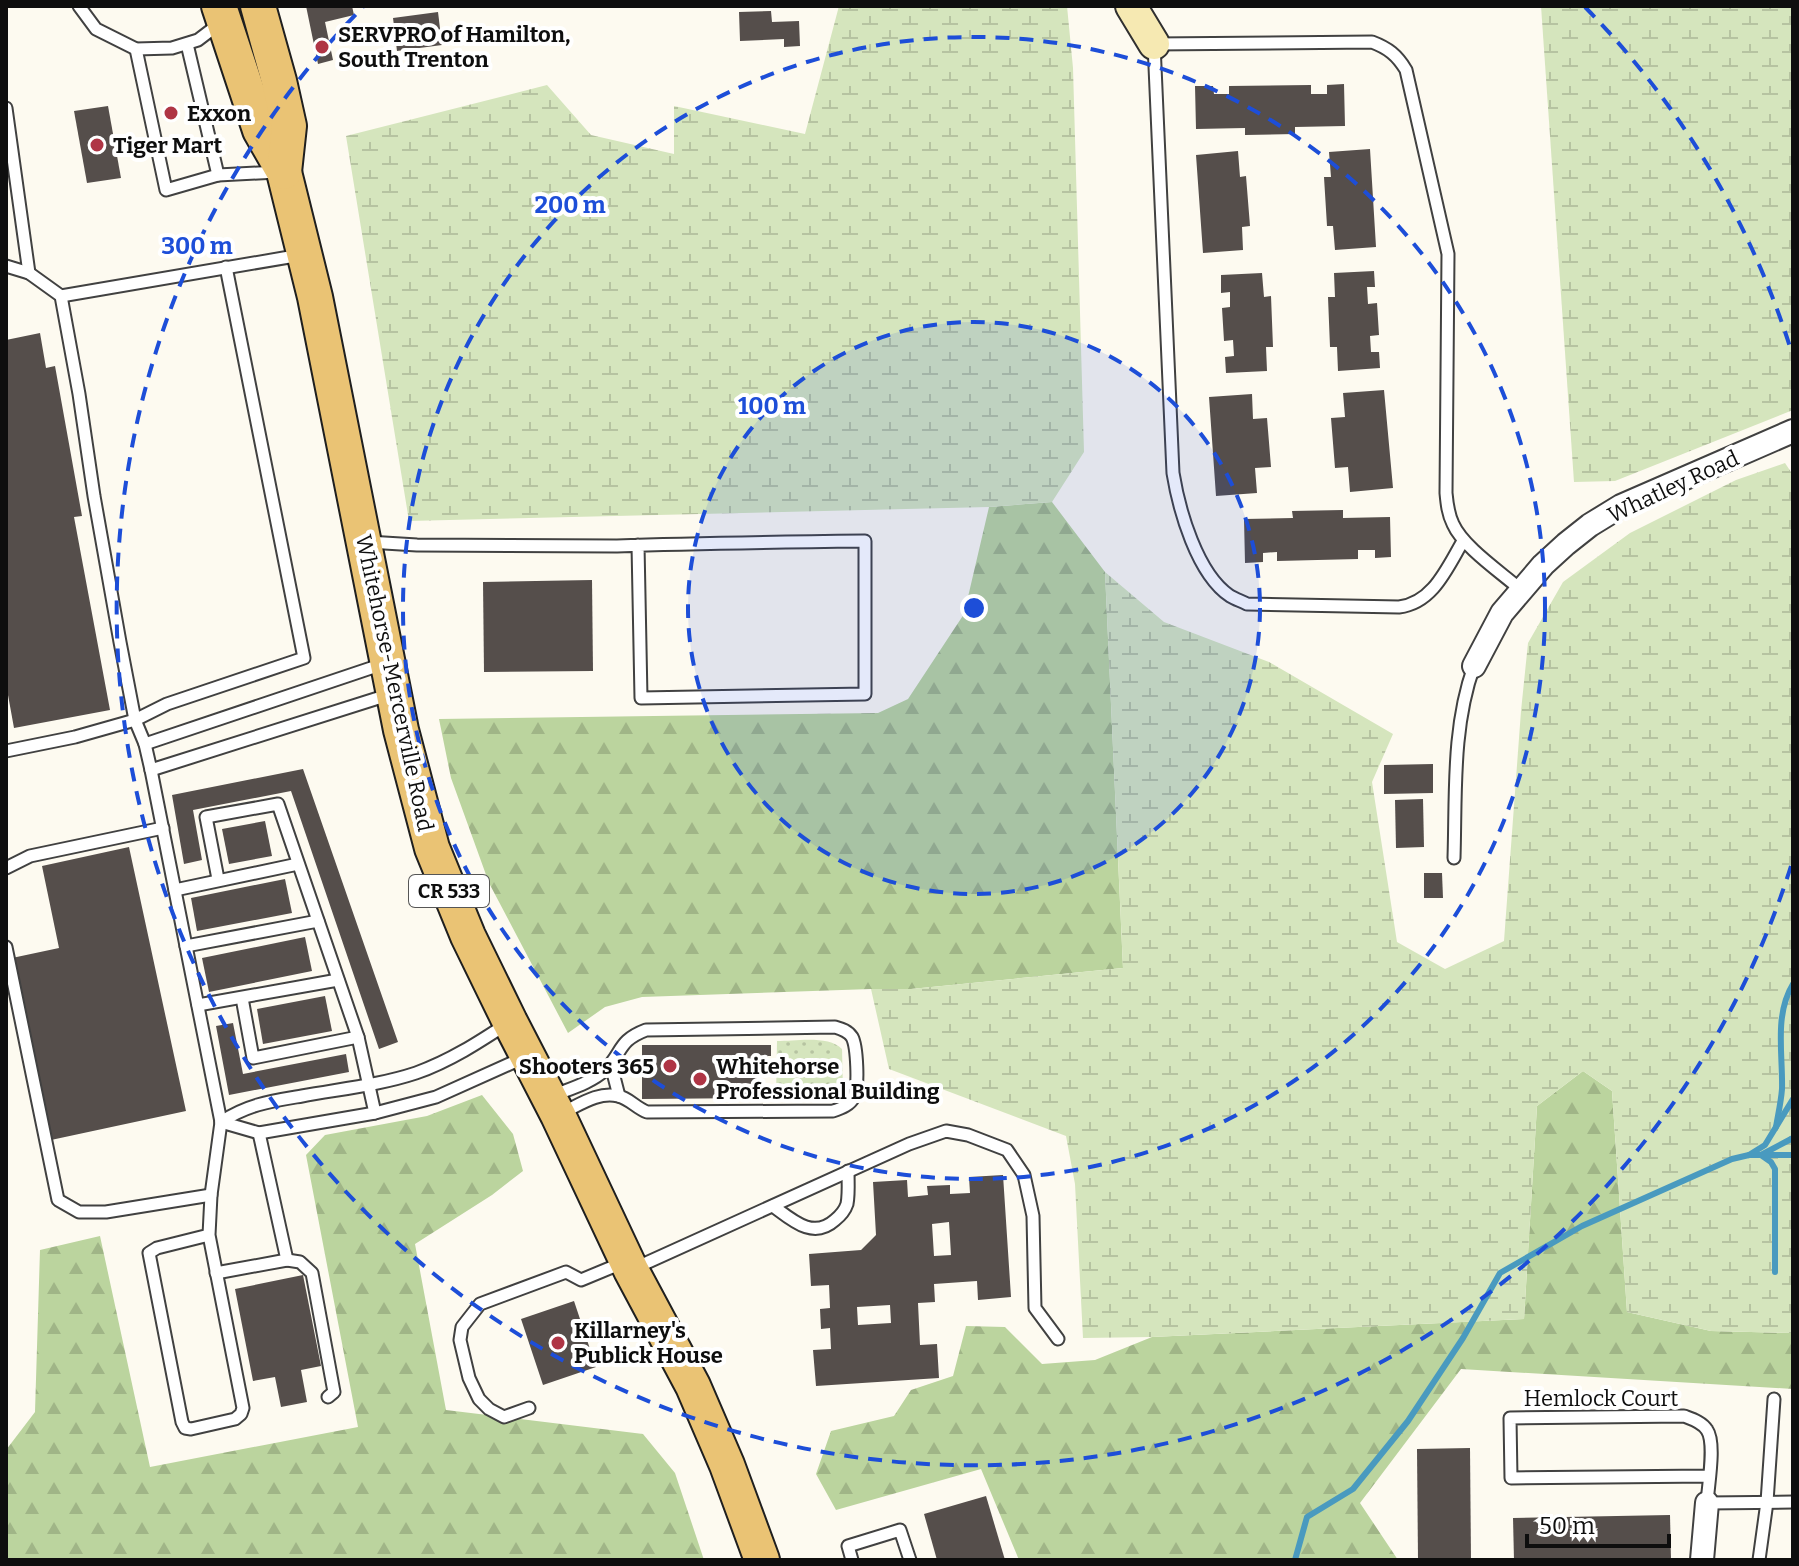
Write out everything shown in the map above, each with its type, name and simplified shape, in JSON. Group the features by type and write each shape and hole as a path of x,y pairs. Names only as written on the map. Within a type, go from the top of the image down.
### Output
{"main road":[{"name":"Whitehorse-Mercerville Road","path":"258,6 289,126 284,172"},
{"path":"1131,6 1154,44"},
{"name":"Whitehorse-Mercerville Road","path":"222,13 260,130 284,172 318,313 391,678 432,848 468,936 629,1265 693,1386 727,1465 762,1560"}],"street":[{"name":"Whatley Road","path":"1474,666 1502,613 1543,565 1590,525 1621,506 1793,431"},
{"path":"1702,1560 1707,1503"}],"lane":[{"path":"79,6 96,29 136,49 172,48 198,40 222,13"},
{"path":"1463,541 1430,593 1409,606 1399,607 1247,604 1217,585 1200,559 1186,528 1173,473 1154,44 1372,42 1399,57 1406,70 1448,254 1447,509 1453,527 1463,541 1521,590"},
{"path":"187,44 218,175"},
{"path":"136,49 166,190 218,175 284,172"},
{"path":"6,108 29,273"},
{"path":"61,296 304,254"},
{"path":"6,266 29,273 61,296 135,720 151,770 221,1122 209,1235 243,1408 235,1419 191,1429 185,1428 182,1422 149,1253 157,1248 209,1235"},
{"path":"6,751 75,737 135,720 167,704 304,658 226,267"},
{"path":"364,542 417,545 638,545 865,541 865,694 641,698 638,545"},
{"path":"1454,858 1457,739 1466,689 1474,666"},
{"path":"145,744 391,678"},
{"path":"151,770 391,678"},
{"path":"218,879 206,817 278,804 358,1037 375,1113"},
{"path":"6,868 30,856 163,828"},
{"path":"175,890 298,864"},
{"path":"186,946 318,921"},
{"path":"6,947 58,1200 79,1212 106,1212 211,1195"},
{"path":"198,1005 338,980"},
{"path":"242,998 253,1058 358,1037"},
{"path":"221,1122 239,1110 262,1103 415,1073 456,1056 510,1022"},
{"path":"835,1027 847,1032 855,1048 854,1099 845,1108 833,1111 647,1112 619,1096 606,1095 553,1106 599,1075 611,1065 625,1042 634,1034 646,1030 835,1027"},
{"path":"221,1122 259,1133 375,1113 436,1097 527,1056"},
{"path":"611,1065 619,1096"},
{"path":"529,1408 504,1417 479,1399 469,1378 460,1340 462,1327 480,1304 566,1272 581,1280 629,1265 946,1131 968,1135 1007,1150 1024,1175 1033,1216 1035,1308 1058,1339"},
{"path":"259,1133 287,1260"},
{"path":"773,1206 800,1226 810,1229 831,1224 847,1204 848,1171"},
{"path":"216,1273 287,1260 300,1262 312,1273 334,1392 328,1397"},
{"path":"1759,1560 1767,1502 1774,1399"},
{"name":"Hemlock Court","path":"1707,1503 1709,1476 1711,1442 1707,1430 1696,1420 1684,1416 1510,1418 1511,1478 1709,1476"},
{"path":"1707,1503 1793,1502"},
{"path":"852,1560 848,1546 900,1530 910,1560"}],"green space":[{"path":"839,6 1067,6 1073,68 1084,452 1052,502 989,507 409,521 346,136 547,85 591,135 674,154 674,106 805,134"},
{"path":"1541,6 1793,6 1793,410 1615,481 1574,482"},
{"path":"1785,463 1793,475 1793,1333 1711,1331 1627,1312 1612,1091 1583,1071 1537,1106 1524,1319 1083,1338 1075,1184 1066,1136 889,1069 871,989 911,989 1123,968 1105,572 1164,622 1269,662 1393,734 1372,782 1397,942 1445,969 1504,941 1528,643 1563,582 1630,533 1736,480"},
{"path":"1052,502 1105,572 1123,968 911,989 642,997 605,1007 568,1033 489,883 451,778 439,719 878,713 908,699 964,614 989,507"},
{"path":"777,1041 829,1042 842,1049 843,1091 832,1100 776,1099"},
{"path":"1583,1071 1612,1091 1627,1312 1711,1331 1793,1333 1793,1389 1461,1369 1360,1503 1398,1560 1019,1560 981,1469 836,1510 816,1474 831,1431 894,1416 911,1390 953,1376 966,1326 1005,1327 1042,1364 1095,1360 1152,1337 1524,1319 1537,1106"},
{"path":"482,1095 513,1134 523,1171 492,1195 415,1244 446,1410 643,1434 675,1473 704,1560 6,1560 6,1450 35,1412 40,1250 100,1236 150,1467 358,1427 306,1155 325,1135 427,1116"}],"building":[{"name":"SERVPRO of Hamilton, South Trenton","path":"306,6 352,6 354,15 325,22 333,60 318,64"},
{"path":"771,11 772,22 799,21 800,46 784,47 784,39 740,41 739,12"},
{"path":"438,12 442,45 397,51 393,18"},
{"path":"1344,84 1345,126 1295,127 1295,134 1245,135 1245,128 1196,129 1195,86 1213,86 1214,94 1229,94 1229,86 1311,85 1311,94 1327,94 1327,85"},
{"name":"Tiger Mart","path":"108,106 121,178 87,183 74,111"},
{"path":"1370,149 1376,247 1335,250 1333,226 1327,226 1324,177 1331,177 1329,152"},
{"path":"1238,151 1240,177 1246,176 1250,226 1242,227 1243,250 1203,253 1196,155"},
{"path":"1374,271 1375,287 1367,287 1368,304 1377,303 1379,335 1370,336 1371,352 1379,352 1380,368 1338,371 1337,347 1330,347 1328,297 1335,297 1334,273"},
{"path":"1262,273 1264,297 1271,296 1273,347 1266,347 1267,371 1226,373 1225,357 1234,356 1233,340 1224,341 1222,308 1230,307 1230,292 1221,293 1221,275"},
{"path":"40,333 46,368 55,366 82,516 74,517 110,710 14,728 6,684 6,340"},
{"path":"1384,390 1393,488 1350,492 1348,467 1335,468 1331,418 1345,417 1343,393"},
{"path":"1252,394 1253,419 1267,418 1271,467 1255,468 1257,493 1216,496 1209,397"},
{"path":"1343,510 1343,518 1390,517 1391,557 1375,558 1375,550 1358,550 1358,559 1277,561 1277,552 1263,553 1263,562 1245,563 1244,519 1293,518 1292,511"},
{"path":"592,580 593,671 484,672 483,582"},
{"path":"1433,764 1433,793 1384,794 1384,765"},
{"path":"303,769 398,1042 379,1049 291,791 193,810 202,860 184,864 172,795"},
{"path":"1423,799 1424,847 1396,848 1395,800"},
{"path":"265,821 272,856 229,864 222,829"},
{"path":"129,847 186,1111 51,1140 12,958 59,948 42,866"},
{"path":"1424,873 1442,873 1443,898 1424,898"},
{"path":"285,879 292,913 197,931 191,898"},
{"path":"305,937 312,971 209,992 202,958"},
{"path":"325,996 332,1031 263,1044 257,1009"},
{"path":"233,1023 243,1074 346,1054 349,1072 229,1095 216,1026"},
{"name":"Whitehorse Professional Building","path":"642,1045 771,1045 771,1056 768,1060 758,1060 758,1098 642,1099"},
{"path":"1003,1175 1011,1297 978,1300 977,1281 934,1284 935,1302 918,1303 920,1345 937,1344 939,1378 816,1386 813,1350 831,1349 830,1328 821,1329 820,1309 830,1308 829,1285 811,1286 809,1254 861,1250 876,1235 873,1182 907,1180 908,1197 928,1195 927,1186 950,1185 950,1194 970,1193 969,1177","holes":["949,1222 951,1255 934,1256 932,1224","890,1305 891,1323 858,1325 857,1307"]},
{"path":"303,1275 321,1366 301,1370 307,1402 281,1407 275,1377 253,1381 235,1289"},
{"name":"Killarney's Publick House","path":"574,1301 596,1367 543,1385 521,1319"},
{"path":"1470,1448 1471,1560 1418,1560 1417,1449"},
{"path":"986,1496 1005,1560 937,1560 924,1514"},
{"path":"1670,1515 1671,1560 1514,1560 1513,1518"}],"waterway":[{"path":"1776,1127 1782,1089 1781,1022 1793,984"},
{"path":"1749,1155 1765,1145 1793,1099"},
{"path":"1775,1272 1775,1169 1761,1155 1793,1138"},
{"path":"1295,1560 1307,1517 1353,1489 1408,1421 1463,1338 1500,1273 1582,1226 1732,1159 1749,1155 1793,1155"}],"place":[{"name":"SERVPRO of Hamilton, South Trenton","path":"322,47"},
{"name":"Exxon","path":"171,113"},
{"name":"Tiger Mart","path":"97,145"},
{"name":"Shooters 365","path":"670,1066"},
{"name":"Whitehorse Professional Building","path":"700,1079"},
{"name":"Killarney's Publick House","path":"558,1343"}]}
